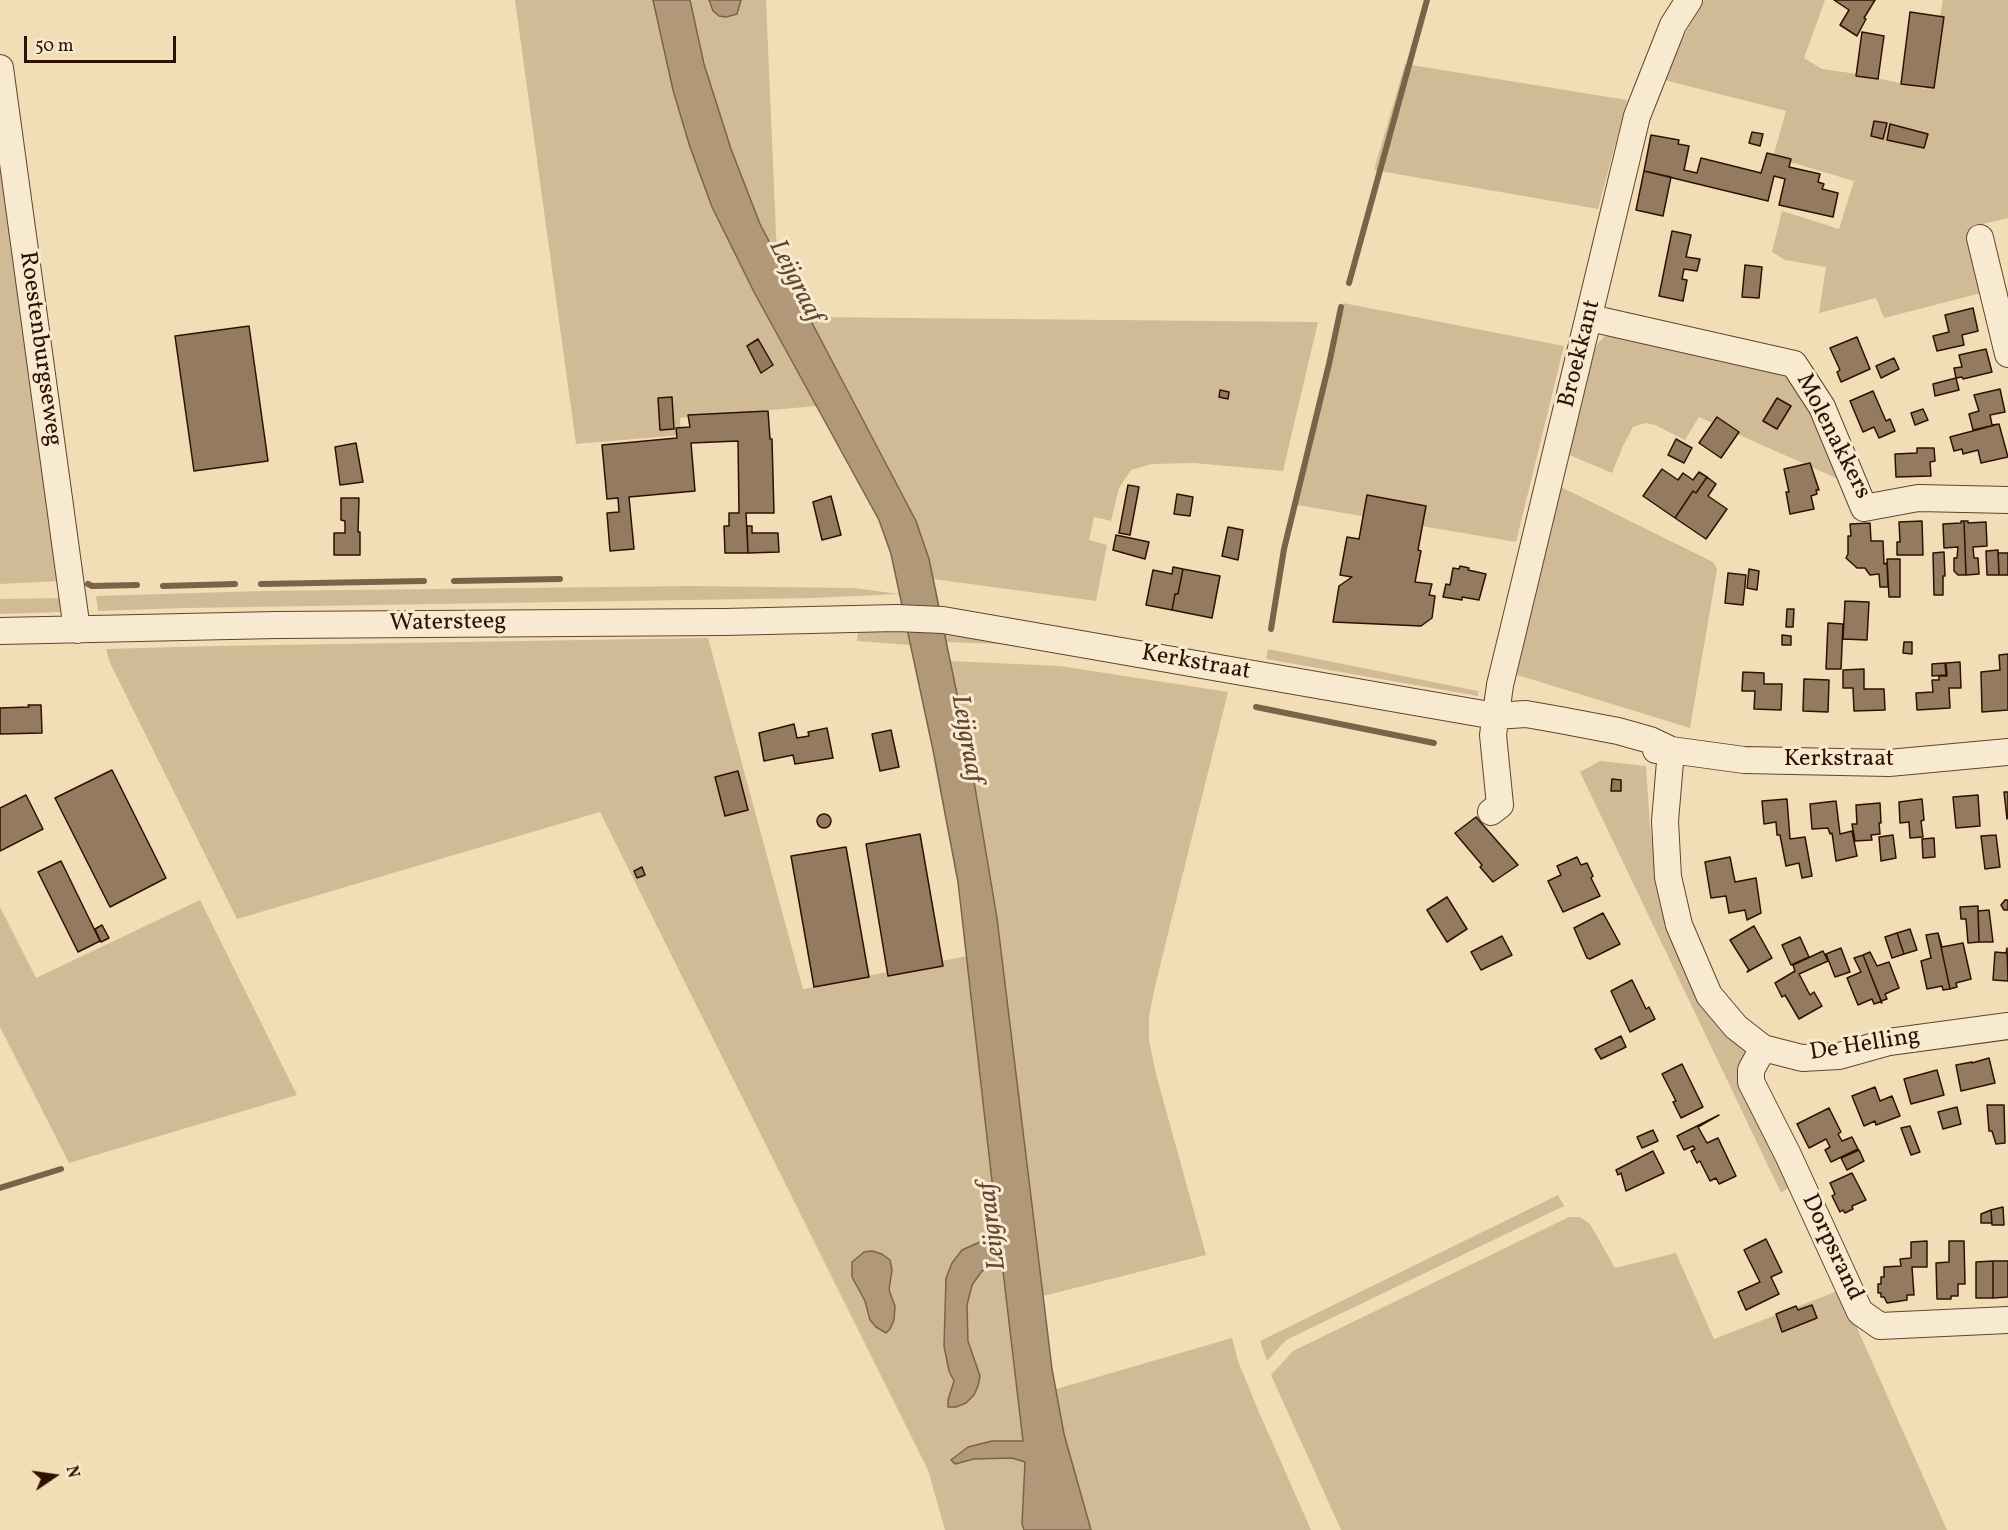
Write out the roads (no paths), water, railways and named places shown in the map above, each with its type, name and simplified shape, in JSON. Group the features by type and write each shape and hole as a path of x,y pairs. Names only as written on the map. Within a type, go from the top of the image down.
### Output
{"street":[{"name":"Broekkant","path":"1495,716 1502,674 1590,318 1637,116 1673,25 1689,0"},
{"name":"Roestenburgseweg","path":"0,68 77,630"},
{"path":"1980,238 2008,354"},
{"name":"Molenakkers","path":"1590,318 1794,364 1822,407 1864,508 1918,498 2008,500"},
{"name":"Watersteeg","path":"0,631 276,625 712,622 896,618"},
{"name":"Kerkstraat","path":"896,618 943,621 1495,716 1526,714 1618,731 1650,740 1671,750 1744,760 1888,763 2008,752"},
{"path":"1491,812 1500,805 1493,746 1495,716"},
{"name":"De Helling","path":"1671,750 1666,832 1668,878 1679,925 1709,995 1736,1027 1763,1047 1802,1058 1839,1056 1889,1042 2008,1026"},
{"name":"Dorpsrand","path":"1763,1047 1751,1070 1751,1082 1788,1155 1860,1312 1880,1326 2008,1320"}],"water":[{"name":"Leijgraaf","path":"653,0 690,0 704,64 731,149 760,224 916,521 929,559 969,752 997,918 1052,1369 1064,1434 1091,1530 1024,1530 1022,1524 1025,1462 1012,1458 974,1459 955,1464 951,1460 968,1447 992,1441 1023,1441 1003,1271 994,1266 982,1271 972,1285 967,1305 968,1341 980,1376 978,1386 974,1395 966,1403 948,1407 954,1381 949,1371 944,1346 946,1278 952,1263 962,1250 998,1234 958,882 933,750 891,554 879,520 754,292 712,207 690,147 673,90"},
{"path":"709,0 741,0 737,14 726,17 719,16 713,11"},
{"path":"872,1251 890,1260 892,1270 889,1290 895,1306 894,1320 886,1333 870,1320 865,1301 852,1277 852,1262 864,1252"}],"waterway":[{"path":"1349,283 1427,0"},
{"path":"1271,629 1284,549 1341,307"},
{"path":"454,581 560,579"},
{"path":"261,584 424,581"},
{"path":"88,584 92,586 137,585"},
{"path":"163,586 235,584"},
{"path":"1256,707 1434,743"},
{"path":"0,1188 61,1169"}]}
